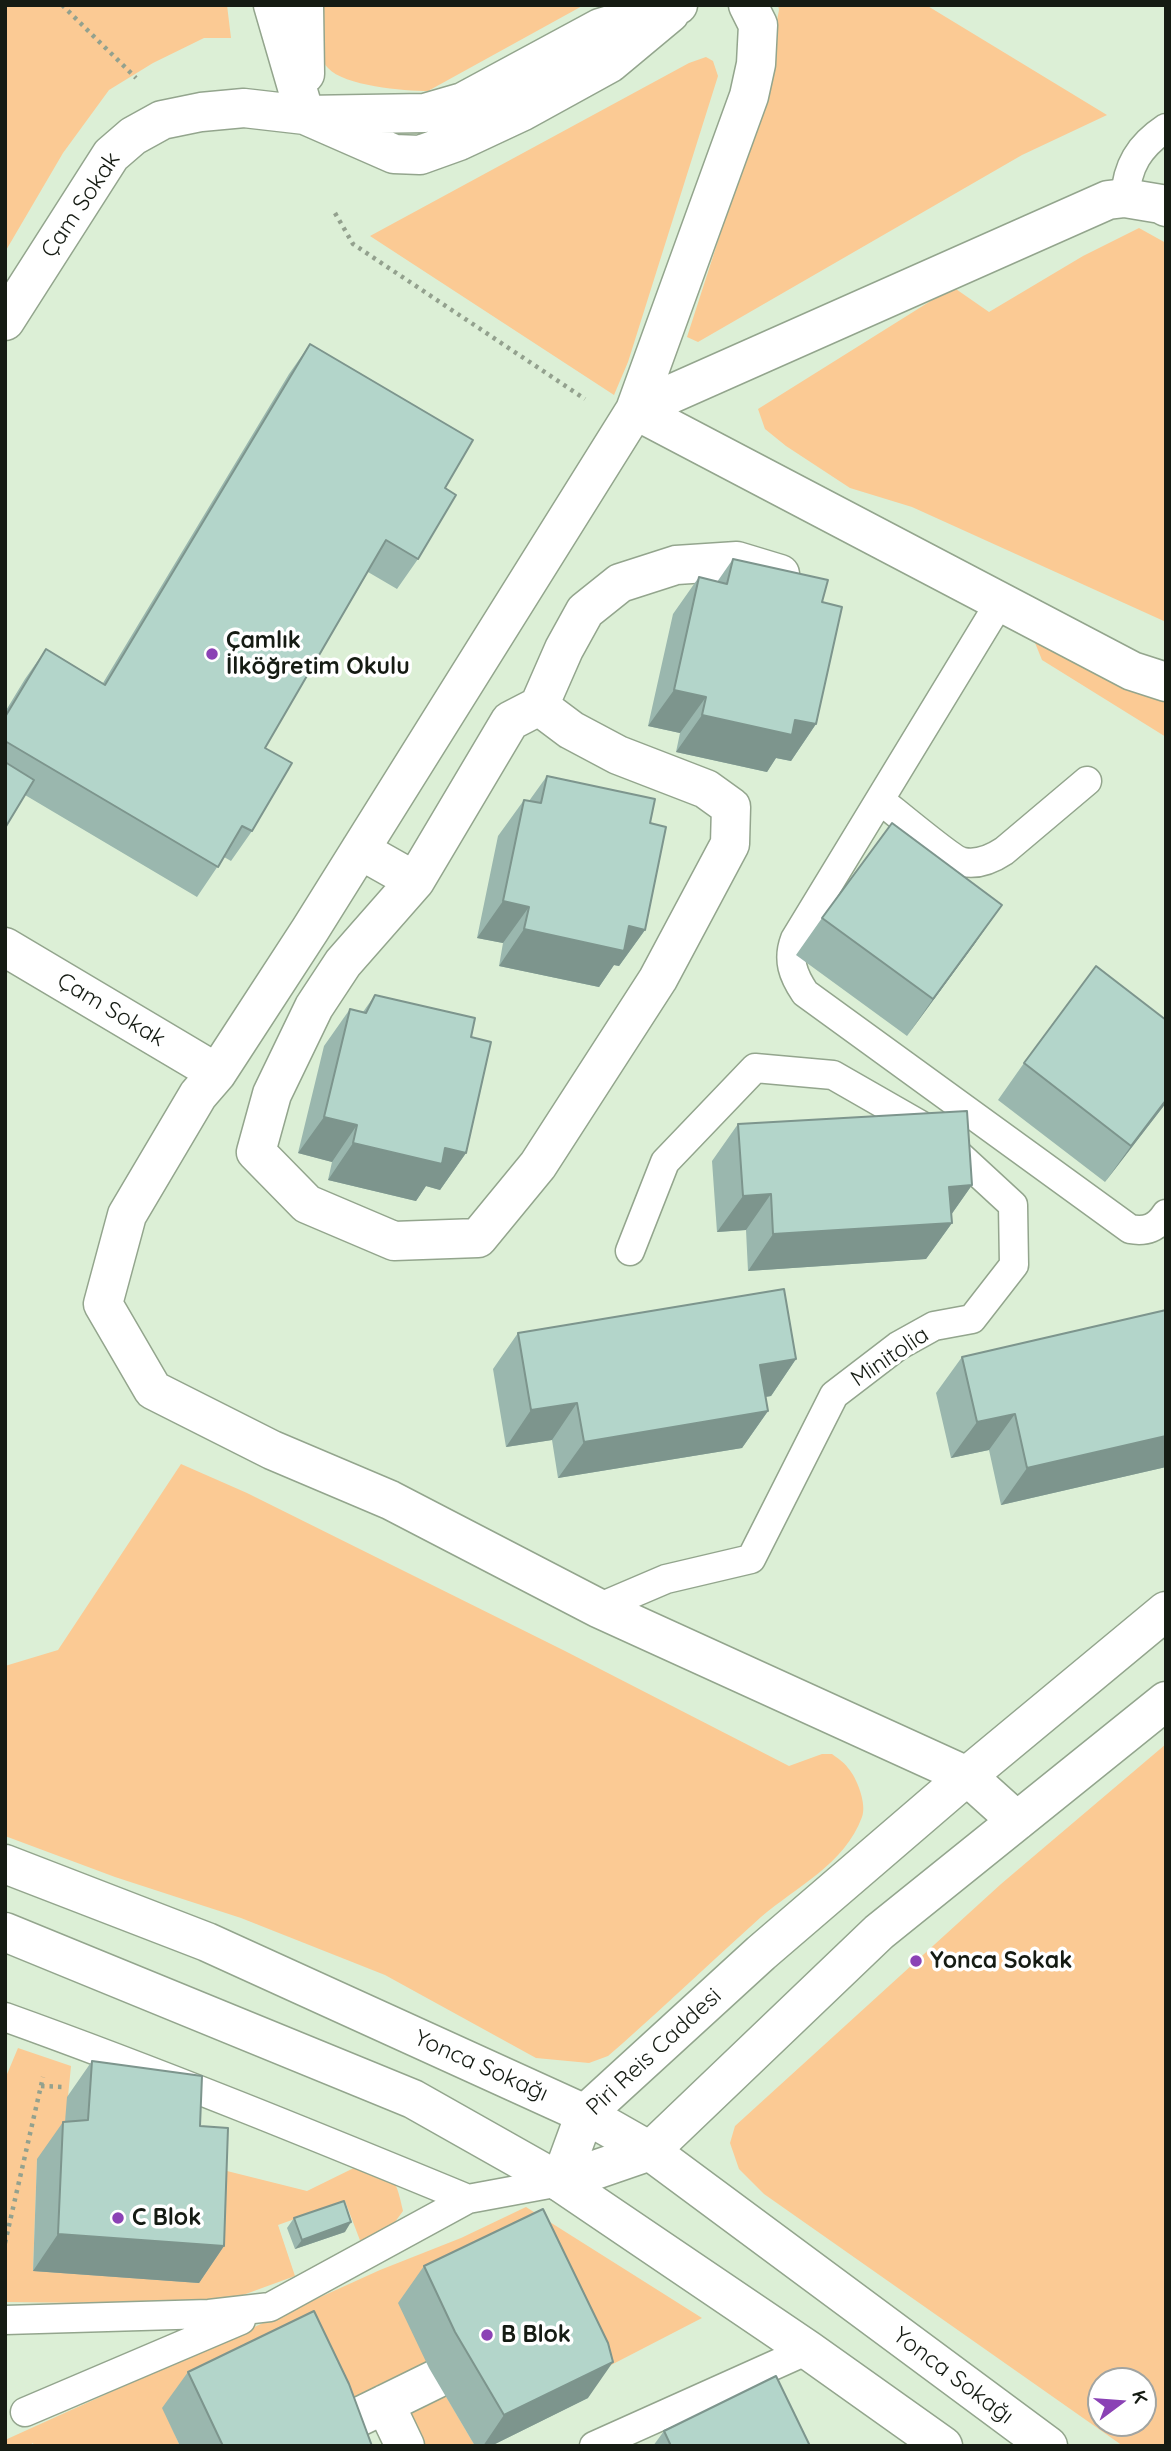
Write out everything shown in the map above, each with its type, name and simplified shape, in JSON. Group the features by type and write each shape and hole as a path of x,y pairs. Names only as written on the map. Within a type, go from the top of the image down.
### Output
{"street":[{"path":"273,5 305,115"},
{"path":"304,5 305,115"},
{"name":"Çam Sokak","path":"5,321 111,155 134,136 162,120 244,108 305,115 425,113 463,102 600,28 679,5"},
{"path":"748,5 758,25 756,64 749,96 630,418 360,850 217,1073 198,1095 127,1214 103,1304 153,1390 272,1450 390,1500 598,1608 967,1776 1017,1821"},
{"path":"630,418 1079,211 1108,200 1125,198 1161,204 1166,208"},
{"path":"630,418 1000,602 1132,671 1166,682"},
{"path":"539,706 571,730 618,755 706,789 731,807 730,844 658,979 538,1165 478,1238 394,1241 307,1204 256,1152 272,1094 314,1007 344,963 415,881 510,721 539,706 564,649 585,611 620,583 676,565 737,561 811,584"},
{"path":"360,850 415,881"},
{"name":"Çam Sokak","path":"5,947 217,1073"},
{"name":"Piri Reis Caddesi","path":"560,2182 585,2114 761,1953 967,1776 1166,1611"},
{"path":"560,2182 650,2151 879,1932 1166,1701"},
{"name":"Yonca Sokağı","path":"5,1864 206,1942 585,2114 650,2151 1048,2446"},
{"path":"5,1932 413,2099 560,2182 808,2350 943,2446"},
{"path":"328,2432 436,2379"},
{"path":"385,2404 405,2446"}],"lane":[{"path":"1125,198 1127,177 1136,155 1166,128"},
{"path":"1000,602 795,939 791,961 795,978 805,993 1130,1229 1156,1226 1166,1214"},
{"path":"880,800 961,862 981,862 993,859 1004,851 1087,781"},
{"name":"Minitolia","path":"598,1608 666,1579 751,1559 834,1395 898,1346 934,1326 972,1319 1014,1265 1013,1205 936,1134 833,1075 755,1068 665,1162 630,1251"},
{"path":"5,2017 76,2042 468,2199"},
{"path":"25,2412 270,2308 468,2199 560,2182"},
{"path":"5,2320 209,2314 270,2308"},
{"path":"594,2446 808,2350"}],"path":[{"path":"62,5 141,83"},
{"path":"335,214 352,243 630,418"},
{"path":"5,2243 41,2086"}],"shaded area":[{"path":"5,5 227,5 231,38 204,38 153,63 109,90 63,153 5,252"},
{"path":"311,5 584,5 428,91 375,86 336,74 328,68 321,56"},
{"path":"778,5 926,5 1107,115 1022,155 698,342 687,337 759,114"},
{"path":"706,57 713,61 718,76 628,362 614,395 370,236 689,63"},
{"path":"1139,228 1166,243 1166,622 912,507 850,488 765,429 758,409 953,287 989,312 1083,256"},
{"path":"1029,628 1166,699 1166,737 1042,660"},
{"path":"181,1464 247,1493 789,1766 822,1754 832,1754 845,1764 860,1791 863,1812 854,1834 832,1861 761,1917 608,2056 589,2063 536,2058 385,1975 241,1918 115,1877 5,1836 5,1666 58,1650"},
{"path":"1166,1744 1166,2446 1123,2446 1110,2437 1157,2437 1157,2367 1087,2367 1087,2421 764,2194 739,2169 730,2143 735,2126 1001,1884"},
{"path":"18,2048 71,2066 62,2157 37,2159 33,2271 203,2165 307,2191 364,2163 392,2180 403,2211 387,2233 361,2243 345,2201 278,2225 295,2276 232,2299 181,2304 5,2302 5,2079"},
{"path":"526,2207 702,2318 582,2380 429,2368 353,2406 163,2408 180,2446 34,2446 33,2443 28,2446 5,2446 5,2440"},
{"path":"444,2393 475,2446 415,2446 399,2413"}],"building":[{"path":"310,344 473,440 445,488 456,495 418,559 386,540 265,748 292,763 252,831 242,826 218,867 5,741 5,717 46,649 105,685"},
{"path":"733,559 828,580 822,602 842,607 816,724 795,720 792,735 702,715 706,697 674,690 699,577 727,584"},
{"path":"5,762 34,780 5,828"},
{"path":"547,776 655,799 650,823 666,827 645,930 629,926 624,951 524,929 529,907 503,901 524,800 541,803"},
{"path":"892,823 1002,905 933,999 822,918"},
{"path":"1096,966 1166,1020 1166,1100 1131,1146 1024,1063"},
{"path":"375,995 475,1018 471,1037 491,1042 466,1153 445,1148 442,1164 353,1143 357,1125 324,1117 350,1009 366,1013"},
{"path":"967,1111 972,1185 949,1187 952,1223 773,1234 771,1194 743,1196 738,1124"},
{"path":"784,1289 796,1359 760,1365 768,1411 584,1442 577,1403 531,1410 518,1333"},
{"path":"1166,1310 1166,1436 1027,1468 1015,1414 977,1422 962,1357"},
{"name":"C Blok","path":"92,2061 202,2076 200,2126 228,2128 224,2246 58,2234 63,2122 88,2120"},
{"path":"344,2201 351,2222 302,2240 294,2218"},
{"name":"B Blok","path":"543,2209 608,2343 613,2362 504,2415 455,2332 424,2266"},
{"path":"314,2311 349,2384 372,2446 223,2446 188,2372"},
{"path":"776,2376 810,2446 671,2446 664,2431"}],"place":[{"name":"Çamlık İlköğretim Okulu","path":"212,654"},
{"name":"Yonca Sokak","path":"916,1961"},
{"name":"C Blok","path":"118,2218"},
{"name":"B Blok","path":"487,2335"}]}
